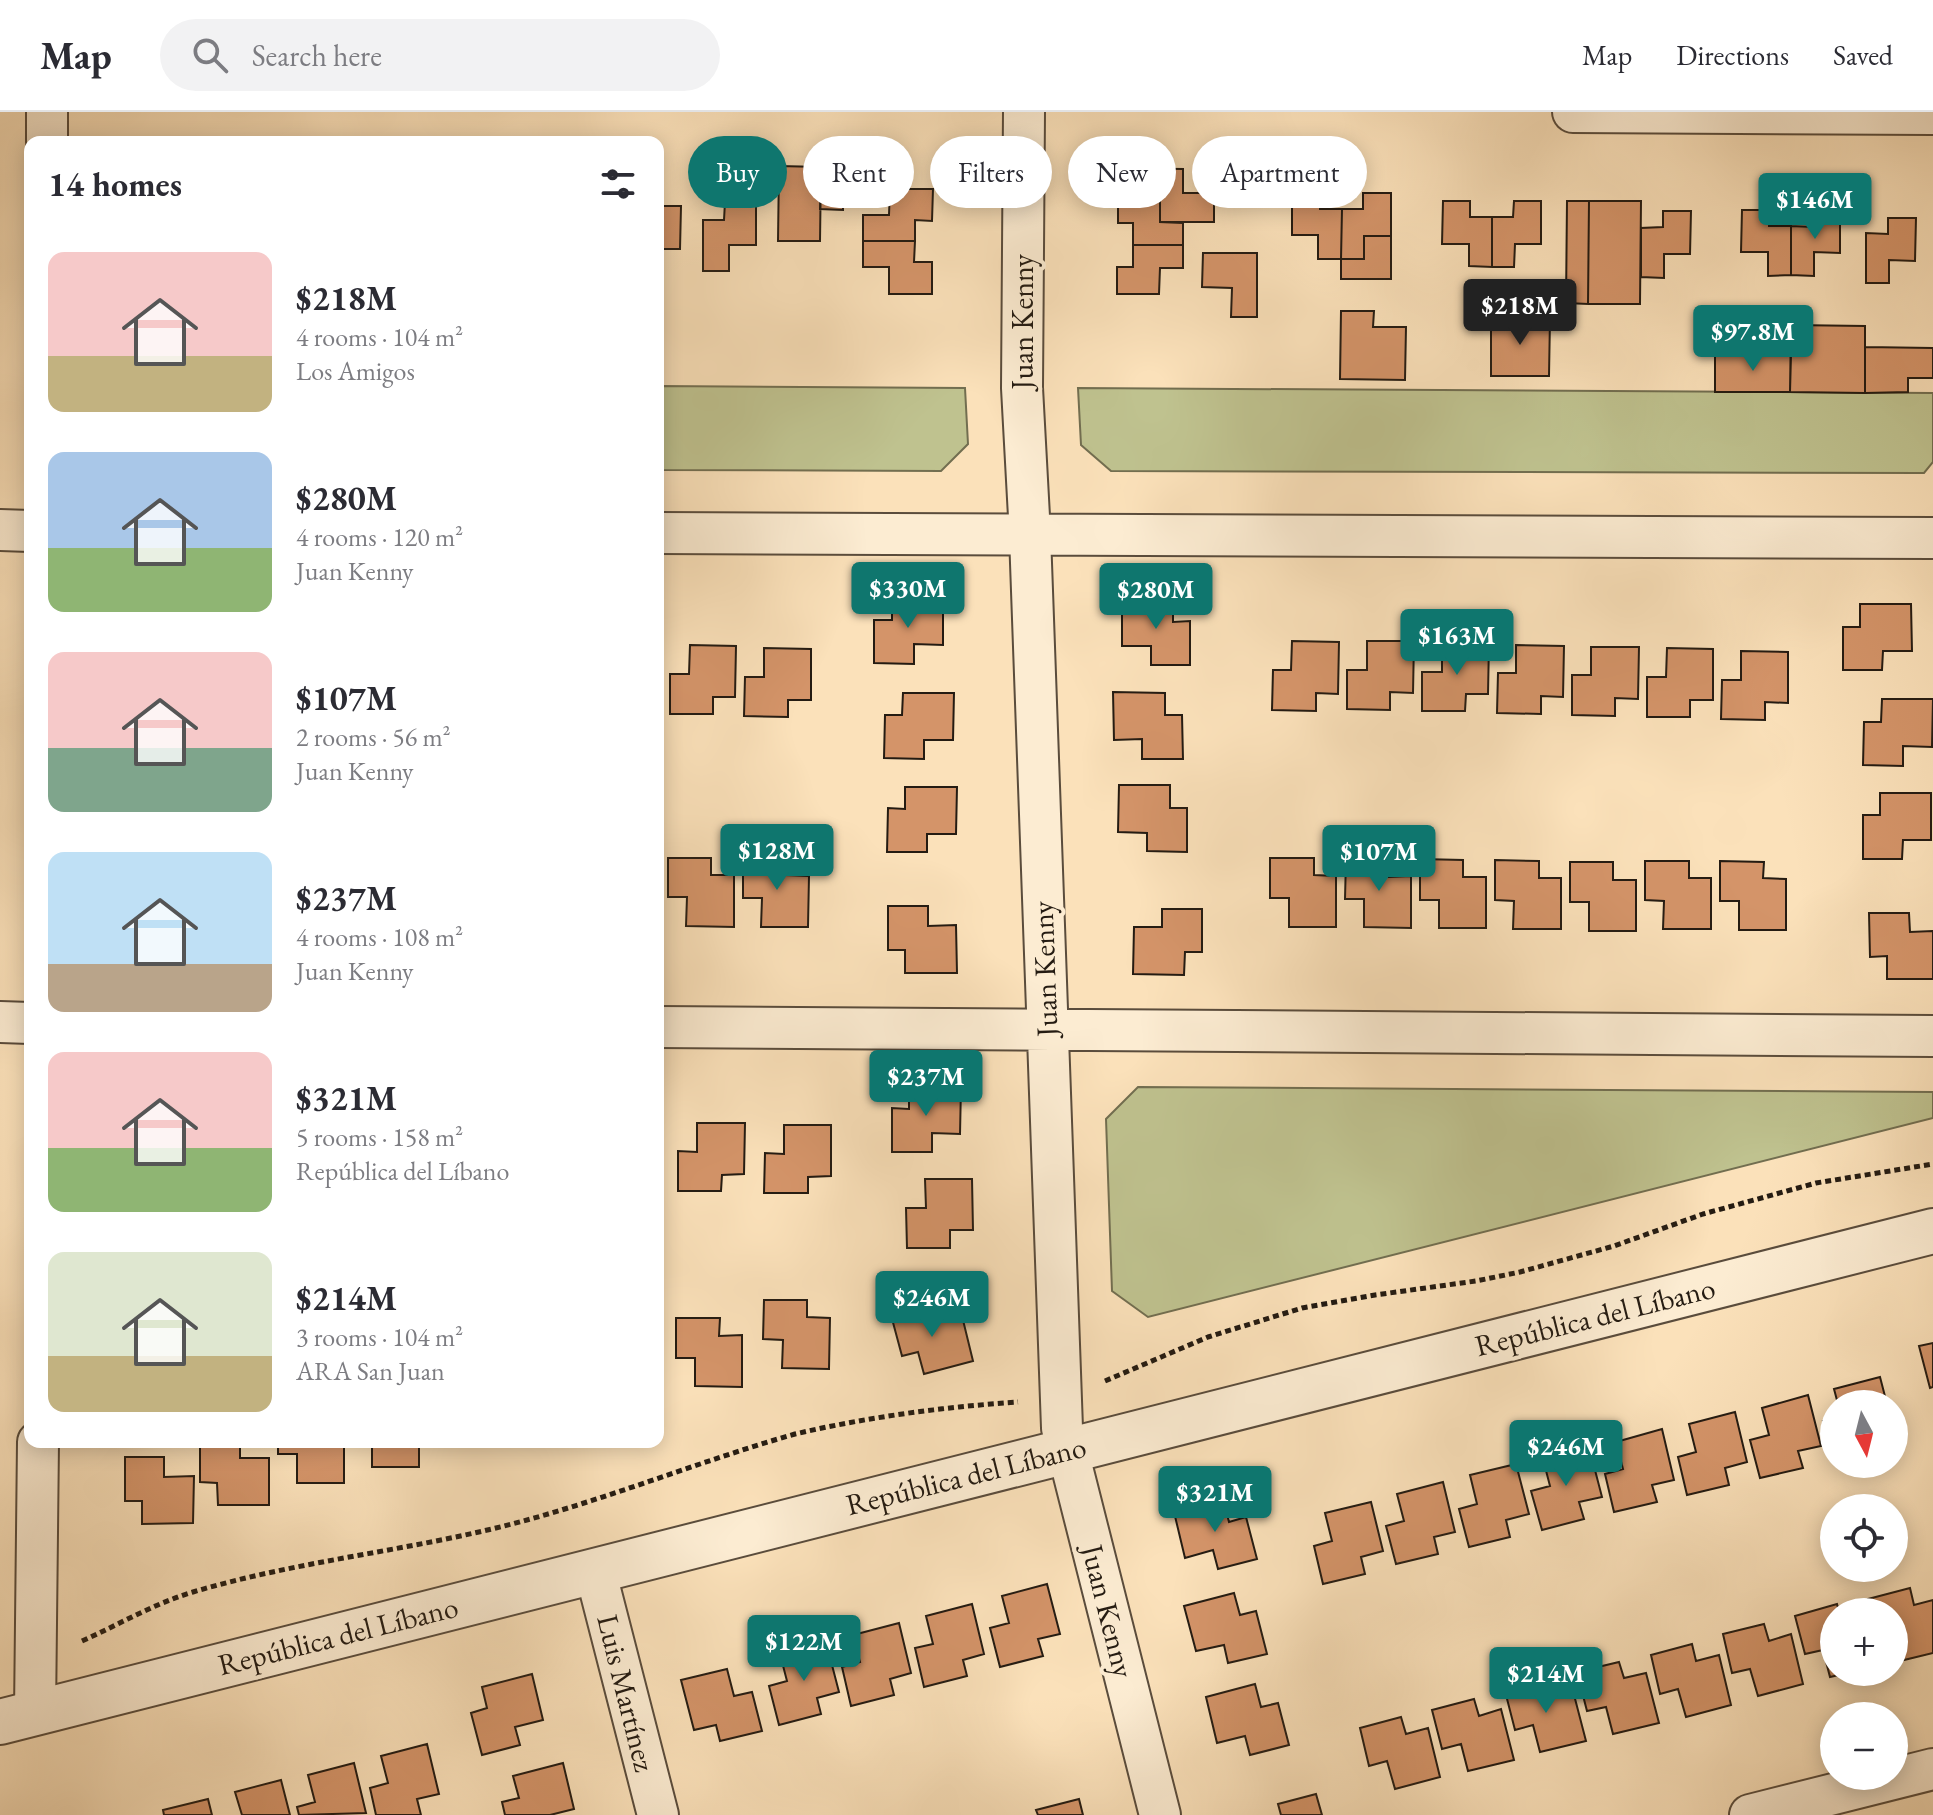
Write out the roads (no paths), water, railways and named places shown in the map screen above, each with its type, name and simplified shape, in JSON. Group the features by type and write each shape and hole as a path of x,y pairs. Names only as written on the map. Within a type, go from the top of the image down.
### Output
{"street":[{"path":"47,112 47,136"},
{"name":"Juan Kenny","path":"1024,112 1022,388 1062,1428 1160,1815"},
{"path":"1573,112 1933,114"},
{"path":"0,530 24,531"},
{"path":"664,533 1933,538"},
{"path":"0,1022 24,1023"},
{"path":"664,1027 1933,1036"},
{"name":"República del Líbano","path":"18,1717 1933,1231"},
{"path":"18,1717 36,1656 38,1448"},
{"name":"Luis Martínez","path":"595,1570 658,1815"},
{"path":"1750,1815 1933,1769"}]}
